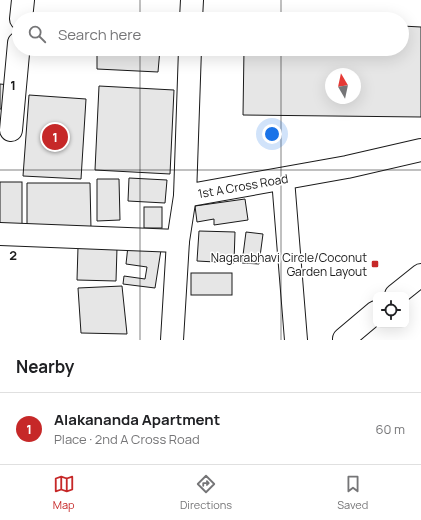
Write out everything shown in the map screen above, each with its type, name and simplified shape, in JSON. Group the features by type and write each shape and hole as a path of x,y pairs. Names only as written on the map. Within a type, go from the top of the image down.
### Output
{"street":[{"path":"22,12 23,0"},
{"path":"191,12 192,0"},
{"path":"11,130 18,56"},
{"name":"1st A Cross Road","path":"190,56 185,196 347,168 421,150"},
{"path":"283,179 296,340"},
{"path":"172,340 178,242 185,196"},
{"path":"0,234 178,242"},
{"path":"400,292 421,275"},
{"path":"343,340 373,315"}],"building":[{"path":"409,26 421,27 421,117 243,115 244,56 409,56"},
{"path":"97,56 159,56 158,72 97,69"},
{"path":"0,84 9,85 6,109 0,109"},
{"path":"99,86 174,90 170,174 95,170"},
{"path":"29,95 86,99 81,179 23,176"},
{"path":"129,178 167,180 165,203 128,201"},
{"path":"97,179 119,179 120,220 97,221"},
{"path":"0,182 22,182 22,226 0,226"},
{"path":"27,183 90,183 91,229 27,229"},
{"path":"245,199 248,220 214,225 214,219 197,222 195,206"},
{"path":"144,207 162,207 162,228 144,228"},
{"path":"199,231 235,232 234,263 197,261"},
{"path":"246,232 263,234 259,264 242,263"},
{"path":"128,246 161,250 155,288 123,284 124,276 145,279 147,267 126,264"},
{"path":"78,247 117,248 116,281 77,280"},
{"path":"191,273 232,273 232,295 191,295"},
{"path":"122,286 127,334 81,333 78,288"}],"place":[{"name":"Alakananda Apartment","path":"55,137"},
{"name":"Nagarabhavi Circle/Coconut Garden Layout","path":"375,264"}]}
